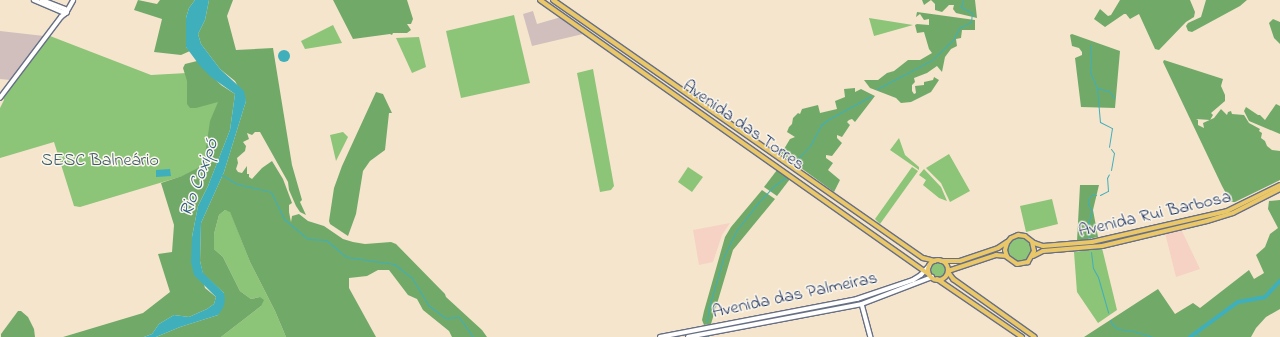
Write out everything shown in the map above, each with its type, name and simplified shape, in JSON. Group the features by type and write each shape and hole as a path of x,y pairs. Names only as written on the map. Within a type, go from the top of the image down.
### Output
{"main road":[{"name":"Avenida das Torres","path":"541,0 931,276"},
{"path":"547,5 554,0"},
{"name":"Avenida das Torres","path":"554,0 740,131 880,226 923,258 935,261"},
{"path":"736,137 740,135 740,131"},
{"path":"746,145 749,141 754,140"},
{"name":"Avenida Rui Barbosa","path":"1032,242 1047,246 1092,242 1211,215 1227,211 1280,185"},
{"name":"Avenida Rui Barbosa","path":"1033,256 1043,251 1102,246 1198,223 1233,213 1280,190"},
{"path":"1218,217 1217,215 1227,211"},
{"path":"1198,223 1212,218 1213,216 1211,215"},
{"path":"937,279 944,278 948,271 996,254 1007,256 1013,262 1021,264 1028,262 1033,256 1034,246 1028,237 1021,235 1014,236 998,248 960,261 935,261 929,266 931,276 984,310 1022,337"},
{"path":"1007,256 1006,247 1008,241"},
{"path":"941,261 946,264 953,279 1035,337"},
{"path":"984,310 991,308 1006,319 1011,320"}],"street":[{"path":"34,0 64,12"},
{"path":"42,0 64,12"},
{"path":"0,98 73,0"},
{"name":"Avenida das Palmeiras","path":"661,337 857,299 913,280 929,266"},
{"name":"Avenida das Palmeiras","path":"688,337 862,304 931,276"},
{"path":"862,304 870,337"}],"shaded area":[{"path":"533,11 537,24 561,17 583,34 532,46 523,14"},
{"path":"0,31 44,36 10,80 0,79"},
{"path":"730,223 722,235 713,262 699,265 693,230"},
{"path":"1181,229 1200,269 1176,277 1165,233"}],"green space":[{"path":"138,0 157,4 160,0 195,0 189,8 186,18 186,47 190,51 181,55 154,52 162,19 134,10"},
{"path":"209,0 233,0 227,16 236,50 273,48 292,165 302,200 300,202 306,215 300,212 296,206 289,190 288,182 260,132 255,132 252,135 247,133 249,139 243,142 246,146 245,151 237,158 238,163 236,169 238,172 242,173 247,166 247,174 249,174 249,177 252,179 262,168 272,161 283,179 292,203 289,205 291,222 292,216 299,214 308,221 324,226 343,239 365,244 391,242 396,244 445,294 446,297 482,330 487,337 452,337 449,331 423,310 417,299 408,295 389,270 378,270 367,276 349,278 349,288 376,337 286,337 275,311 250,262 230,212 225,210 219,215 214,234 214,249 223,257 240,291 251,299 260,297 264,300 261,306 221,337 156,337 180,327 218,315 224,293 203,274 200,261 201,223 224,172 246,101 235,81 220,69 201,44 198,34 205,20"},
{"path":"333,0 407,0 413,19 411,24 407,24 411,30 407,33 393,33 392,35 353,39"},
{"path":"922,0 931,0 924,5"},
{"path":"931,0 975,0 977,18 956,13 953,9 954,5 949,5 942,12 935,10 935,4"},
{"path":"1120,0 1190,0 1195,12 1194,17 1186,22 1159,50 1155,49 1139,14 1130,19 1126,14 1124,14 1105,27 1094,19 1100,9 1108,16 1111,15"},
{"path":"1206,0 1247,0 1240,6 1192,32 1188,31 1186,26 1188,23 1201,17"},
{"path":"917,12 975,20 975,30 962,30 961,38 956,39 957,46 951,49 945,57 942,72 937,66 927,73 914,78 915,82 912,85 912,91 914,94 916,93 915,86 924,85 924,82 933,80 934,77 939,80 931,92 911,102 901,103 896,98 870,88 864,80 878,80 887,73 894,71 908,60 920,60 932,53 929,49 924,32 917,33 915,25 929,25 929,19 924,20 920,14 916,17"},
{"path":"514,15 530,83 461,98 446,31"},
{"path":"869,18 913,25 874,36"},
{"path":"1273,19 1280,22 1280,44 1274,38 1269,23"},
{"path":"333,25 342,43 305,49 301,41"},
{"path":"1072,34 1120,51 1115,108 1081,107 1075,58 1082,55 1082,52 1079,48 1072,46 1070,35"},
{"name":"SESC Balneário","path":"50,36 151,75 187,73 221,85 216,166 80,207 74,206 54,142 0,158 0,108 4,100 3,98"},
{"path":"419,37 426,67 412,73 396,38"},
{"path":"1164,60 1223,79 1221,86 1225,95 1225,101 1211,113 1213,115 1210,120 1214,118 1221,109 1227,115 1228,112 1231,111 1232,114 1244,115 1249,123 1260,129 1259,131 1262,133 1261,138 1265,141 1267,146 1272,150 1280,151 1280,180 1235,202 1230,202 1231,198 1228,197 1222,186 1163,62","holes":["1196,119 1210,120 1203,123 1204,128 1198,125 1198,120"]},
{"path":"197,61 221,85 235,94 230,130 208,186 198,206 192,237 205,288 216,297 214,304 207,309 189,317 174,315 159,324 152,334 144,337 63,337 143,313 170,292 158,254 172,252 174,225 161,183 182,176 198,168 204,161 210,121 218,102 196,108 190,108 187,104 187,81 183,68 185,64"},
{"path":"593,69 614,186 611,190 600,192 577,73"},
{"path":"855,88 855,92 861,89 875,96 855,122 852,119 847,122 850,125 842,137 837,135 837,138 842,143 832,156 826,155 826,158 833,163 828,170 840,180 834,192 779,152 784,149 790,139 795,137 787,132 792,124 793,118 798,113 800,114 802,109 818,105 820,113 837,109 835,101 845,97 844,89"},
{"path":"376,92 383,94 392,113 389,113 385,150 370,161 363,171 356,214 348,236 330,224 329,221 334,188 342,166"},
{"path":"1276,104 1280,106 1280,134 1249,121 1244,111 1246,107 1260,115 1265,120"},
{"path":"343,132 348,137 336,161 330,135"},
{"path":"899,138 905,155 919,167 919,170 890,150"},
{"path":"949,154 970,191 950,202 941,183 926,168"},
{"path":"688,167 703,177 692,192 678,182"},
{"path":"912,167 918,171 880,224 875,219"},
{"path":"924,169 941,187 947,201 939,198 923,185 926,180 919,175"},
{"path":"777,170 790,179 777,196 764,187"},
{"path":"1080,185 1099,185 1093,210 1098,237 1077,241"},
{"path":"762,190 775,199 733,250 711,324 704,325 702,320 704,311 725,237 731,227"},
{"path":"1052,199 1058,224 1026,232 1020,206"},
{"path":"1280,200 1280,309 1266,317 1256,328 1251,337 1084,337 1158,289 1175,314 1193,303 1200,308 1249,270 1254,279 1264,273 1256,255 1265,247 1270,234 1278,228 1268,209 1269,201"},
{"path":"225,210 230,211 250,262 275,311 286,337 221,337 261,306 260,297 251,299 240,291 223,257 214,249 214,234 219,215"},
{"path":"1020,237 1029,241 1033,250 1029,259 1020,263 1011,259 1007,250 1011,241"},
{"path":"1102,248 1117,310 1098,323 1077,292 1074,252"},
{"path":"936,262 942,262 947,267 945,276 942,278 936,278 931,273 931,267"},
{"path":"855,301 857,303 807,312 813,308"},
{"path":"18,311 21,311 28,317 34,329 35,337 1,337 1,334"}],"water":[{"name":"Rio Coxipó","path":"195,0 209,0 205,20 198,34 201,44 220,69 244,91 246,101 224,172 201,223 200,261 203,273 224,293 225,300 223,308 218,315 180,327 156,337 144,337 152,334 159,324 174,315 189,317 207,309 214,304 216,297 194,275 191,262 192,237 198,206 208,186 230,130 235,94 211,77 200,66 186,47 186,18 189,8"},
{"path":"282,50 286,50 290,56 286,62 282,62 278,58 278,54"},
{"path":"170,169 171,176 156,177 156,170"}],"waterway":[{"path":"877,89 932,60 953,40 959,28 971,22 972,13 961,7 963,0"},
{"path":"1090,45 1090,72 1097,88 1100,122 1112,128 1109,147"},
{"path":"1097,88 1109,91 1114,98"},
{"path":"793,164 810,146 821,125 871,96"},
{"path":"1111,149 1114,153 1111,170"},
{"path":"1100,195 1108,191 1107,178 1109,174"},
{"path":"222,175 237,184 271,192 284,219 308,239 326,240 346,257 394,264 412,278 428,305 445,318 459,317 473,337"},
{"path":"707,321 709,307 724,256 736,231 758,203 774,186 786,177"},
{"path":"1090,239 1087,227 1092,211 1088,204 1088,199 1092,195 1096,195"},
{"path":"1091,252 1093,268 1098,277 1108,313"},
{"path":"1190,337 1238,302 1265,297 1280,281"},
{"path":"1110,320 1118,329 1133,331 1153,337"},
{"path":"1196,333 1199,337"}]}
